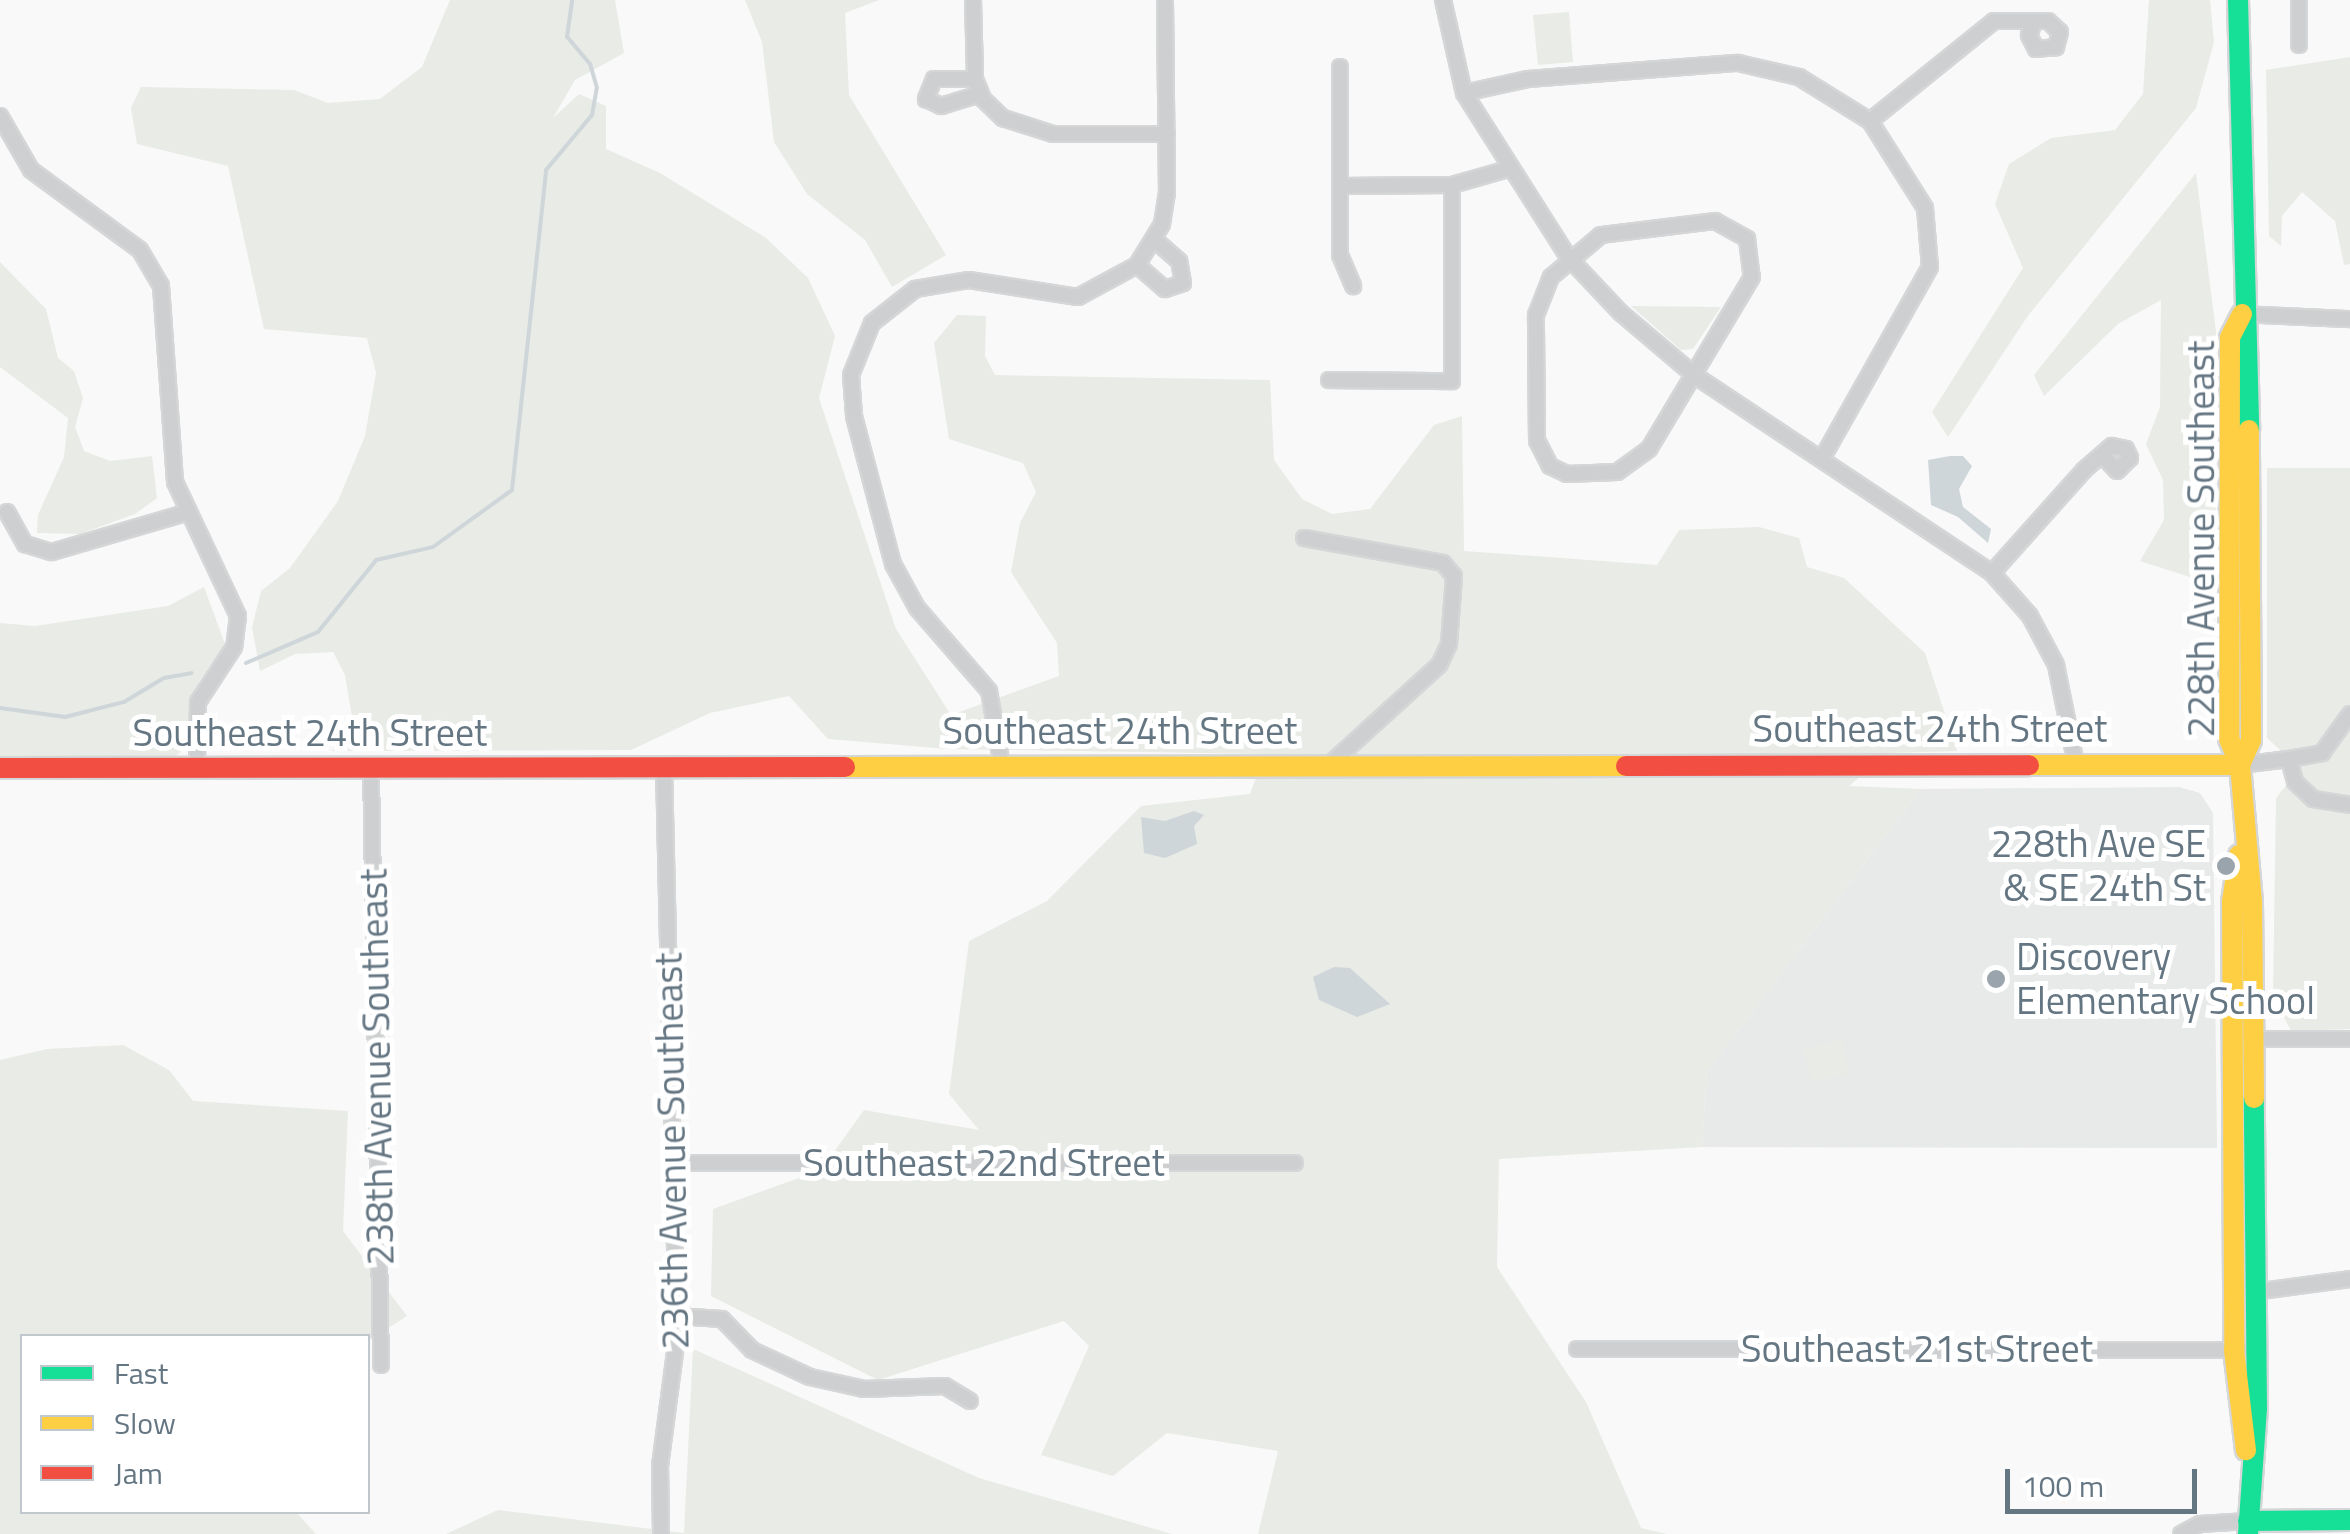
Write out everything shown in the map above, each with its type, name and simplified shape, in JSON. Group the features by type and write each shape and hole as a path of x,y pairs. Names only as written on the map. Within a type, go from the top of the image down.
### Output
{"street":[{"path":"973,0 977,87 1003,118 1032,130 1167,134"},
{"path":"1002,766 988,691 918,608 893,564 854,416 852,375 872,323 915,289 952,280 1078,297 1140,261 1154,238 1167,192 1166,0"},
{"path":"1443,0 1464,93 1508,169 1568,257 1621,314 1694,374 1992,573 2030,616 2056,666 2076,764"},
{"name":"228th Avenue Southeast","path":"2238,0 2242,314 2230,338 2240,467 2229,739 2240,765 2242,834 2252,903 2250,1039 2257,1350 2248,1464 2248,1528"},
{"path":"2299,0 2299,46"},
{"path":"1870,122 1980,27 2007,19 2033,25"},
{"path":"1464,93 1528,79 1738,63 1799,77 1870,122 1925,208 1930,267 1822,459"},
{"path":"1340,67 1340,255 1352,286"},
{"path":"0,116 17,150 49,188 154,267 166,308 173,468 185,512 238,616 234,647 198,702 197,768"},
{"path":"1340,186 1452,186 1508,169"},
{"path":"1329,380 1452,381 1452,186"},
{"path":"1715,221 1747,239 1752,277 1640,460 1599,474 1550,466 1537,441 1536,314 1542,292 1568,257 1601,235 1631,228 1715,221"},
{"path":"1140,261 1164,289 1183,283 1179,261 1154,238"},
{"path":"2242,314 2350,319"},
{"path":"1992,573 2084,470 2105,458"},
{"path":"7,512 25,544 52,552 185,512"},
{"path":"1304,538 1452,566 1449,644 1440,665 1329,766"},
{"path":"2240,765 2322,753 2350,714"},
{"path":"2289,759 2296,782 2314,799 2350,805"},
{"name":"Southeast 24th Street","path":"0,768 2240,765"},
{"name":"236th Avenue Southeast","path":"661,1534 658,1493 676,1316 664,767"},
{"name":"238th Avenue Southeast","path":"371,768 382,1365"},
{"name":"228th Avenue Southeast","path":"2242,834 2232,902 2234,1350 2248,1464"},
{"path":"2250,1039 2350,1039"},
{"path":"2235,1140 2253,1218"},
{"name":"Southeast 22nd Street","path":"673,1163 1295,1162"},
{"path":"2254,1292 2350,1279"},
{"path":"676,1316 722,1319 764,1358 822,1380 864,1389 945,1386 970,1400"},
{"name":"Southeast 21st Street","path":"1577,1349 2257,1350"},
{"path":"2181,1534 2200,1524 2248,1528 2350,1520"}],"shaded area":[{"path":"450,0 615,0 624,53 575,80 553,118 579,94 606,106 606,149 660,173 766,238 808,278 835,336 819,398 896,629 951,715 1059,676 1057,643 1011,572 1020,523 1036,492 1023,463 949,439 934,343 957,315 986,316 985,356 995,375 1270,380 1274,460 1302,499 1332,514 1370,509 1434,425 1462,416 1464,551 1657,565 1679,530 1759,527 1799,538 1807,567 1844,578 1925,653 1957,751 1888,753 1849,786 1921,789 1707,1071 1702,1147 1499,1159 1497,1267 1586,1402 1641,1528 1667,1534 1258,1534 1278,1451 1167,1433 1113,1476 1041,1455 1089,1346 1064,1321 878,1380 711,1296 713,1209 821,1170 864,1110 979,1130 949,1094 969,941 1047,901 1141,806 1250,794 1265,754 948,749 828,739 789,696 710,713 631,750 331,751 346,743 352,717 345,675 333,652 295,654 260,671 252,627 261,591 290,568 338,501 365,436 376,373 367,338 264,329 228,166 137,144 131,108 141,87 294,90 328,103 380,99 422,67"},
{"path":"745,0 879,0 845,13 849,95 946,255 892,287 865,240 807,194 774,142 762,42"},
{"path":"2149,0 2210,0 2214,42 2196,108 2027,317 1948,437 1932,412 2023,268 1995,204 2009,164 2051,138 2115,130 2143,94"},
{"path":"1569,12 1573,62 1538,65 1533,15"},
{"path":"2350,57 2350,264 2344,265 2335,221 2302,192 2282,216 2281,246 2269,236 2266,70"},
{"path":"2196,173 2216,332 2217,416 2216,512 2210,561 2199,580 2140,561 2164,520 2163,480 2146,444 2160,407 2161,300 2118,324 2044,396 2034,375"},
{"path":"0,262 46,309 58,358 74,371 83,398 75,427 84,451 110,461 152,456 157,498 135,514 80,534 37,533 38,515 64,457 68,418 0,367"},
{"path":"1631,306 1721,307 1693,349 1681,350"},
{"path":"1963,456 1972,466 1959,489 1963,507 1991,529 1988,543 1958,517 1931,505 1928,460"},
{"path":"2267,468 2350,468 2350,1029 2291,1031 2273,995 2276,798 2300,768 2267,738"},
{"path":"204,587 225,644 199,682 180,753 169,760 0,759 0,623 35,626 168,606"},
{"name":"Discovery Elementary School","path":"2179,787 2200,793 2213,813 2217,1148 1702,1147 1707,1071 1921,789"},
{"path":"1194,811 1204,815 1194,826 1197,844 1165,858 1144,853 1141,817 1165,821"},
{"path":"1334,967 1350,968 1390,1004 1357,1017 1319,1000 1313,977"},
{"path":"1841,1040 1848,1073 1812,1083 1804,1049"},
{"path":"123,1045 169,1070 193,1101 348,1111 343,1231 407,1316 370,1340 370,1334 20,1334 20,1514 298,1514 316,1534 0,1534 0,1060 47,1049"},
{"path":"693,1349 979,1478 1172,1534 446,1534 498,1510 684,1533"}],"waterway":[{"path":"246,663 318,632 376,560 433,547 512,490 546,170 592,115 597,88 590,64 567,37 572,0"},
{"path":"0,708 65,717 124,702 164,678 192,673"}],"traffic: fast":[{"path":"2238,0 2249,430"},
{"path":"2248,1534 2257,1408 2254,1098"},
{"path":"2248,1521 2350,1520"}],"traffic: slow":[{"path":"2242,314 2230,338 2229,739 2240,765 2252,903 2254,1098"},
{"path":"2240,765 2251,740 2249,430"},
{"path":"2029,765 2240,765"},
{"path":"845,767 1626,766"},
{"path":"2239,855 2232,902 2234,1350 2246,1450"}],"traffic: jam":[{"path":"1626,766 2029,765"},
{"path":"0,768 845,767"}],"place":[{"name":"228th Ave SE & SE 24th St","path":"2226,866"},
{"name":"Discovery Elementary School","path":"1996,979"}]}
